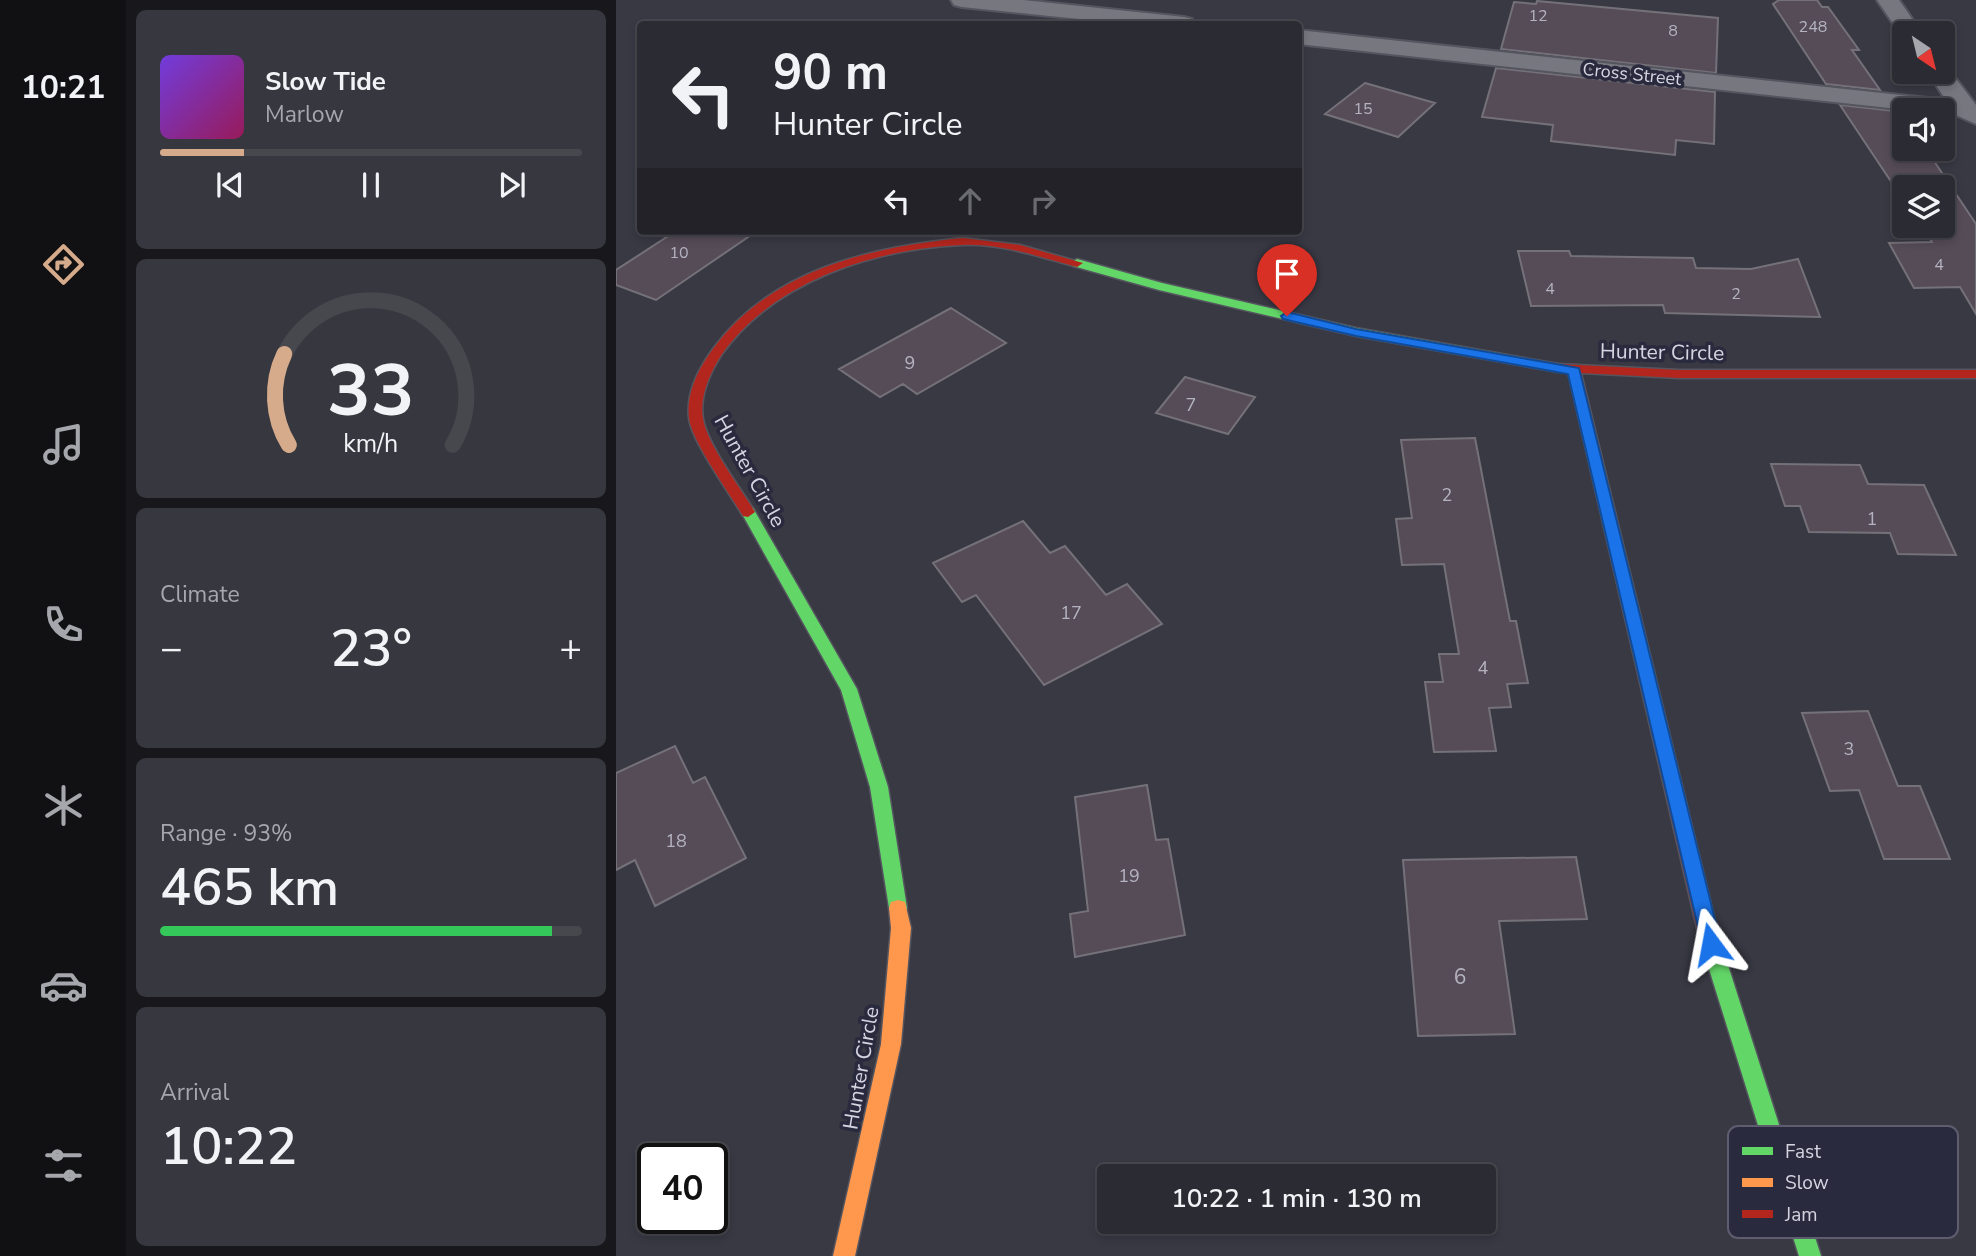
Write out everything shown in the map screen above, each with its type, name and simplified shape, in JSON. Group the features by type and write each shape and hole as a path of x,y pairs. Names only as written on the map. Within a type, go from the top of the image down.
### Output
{"street":[{"path":"962,0 1156,21"},
{"path":"1888,0 1903,21"},
{"name":"Cross Street","path":"1302,37 1972,116"},
{"path":"1948,84 1972,116"},
{"name":"Hunter Circle","path":"844,1256 891,1044 901,929 878,787 849,689 696,421 701,379 719,347 741,323 805,281 843,265 900,250 966,241 1049,255 1159,286 1356,332 1574,371 1679,374 1976,374"},
{"path":"1574,371 1711,944 1769,1126"},
{"path":"1804,1238 1810,1256"}],"building":[{"path":"1779,0 1817,0 1822,7 1828,7 1859,50 1852,50 1880,90 1826,84 1773,4"},
{"path":"1537,1 1718,18 1716,73 1501,49 1514,2 1536,4"},
{"path":"1496,68 1715,92 1714,144 1676,140 1675,155 1551,141 1553,125 1482,117"},
{"path":"1365,83 1435,103 1398,137 1325,114"},
{"path":"1840,105 1892,111 1892,161 1934,161 1943,175 1892,175 1892,183"},
{"path":"1955,192 1976,224 1976,314 1960,287 1914,288 1889,243 1932,242 1930,238 1955,238"},
{"path":"670,235 751,235 656,300 616,285 616,270"},
{"path":"1518,251 1569,251 1571,256 1693,258 1696,268 1751,269 1798,259 1820,317 1665,313 1663,305 1531,306"},
{"path":"951,308 1006,343 917,394 903,384 880,397 839,369"},
{"path":"1185,377 1255,397 1228,434 1156,413"},
{"path":"1475,438 1510,621 1516,621 1528,683 1507,684 1511,707 1489,708 1496,751 1434,752 1425,682 1443,682 1439,654 1459,654 1444,564 1402,565 1396,519 1412,518 1401,440"},
{"path":"1771,464 1860,465 1868,484 1924,485 1956,555 1898,554 1890,533 1809,532 1800,506 1785,506"},
{"path":"1023,521 1050,553 1065,546 1106,595 1127,584 1162,624 1044,685 976,595 962,602 933,563"},
{"path":"1868,711 1898,786 1920,786 1950,859 1884,859 1859,790 1830,791 1802,713"},
{"path":"675,746 693,783 705,777 746,858 655,906 635,860 616,870 616,773"},
{"path":"1147,785 1156,840 1168,839 1185,935 1075,957 1070,914 1088,911 1075,797"},
{"path":"1576,857 1587,919 1499,921 1515,1034 1418,1036 1403,860"}],"traffic: fast":[{"path":"1077,263 1159,286 1356,332 1558,368"},
{"path":"748,512 849,689 879,787 898,908"},
{"path":"1709,937 1769,1126"},
{"path":"1804,1238 1810,1256"}],"traffic: slow":[{"path":"844,1256 891,1044 901,928 898,908"}],"traffic: jam":[{"path":"748,512 698,427 696,406 709,364 730,335 756,310 786,290 820,273 892,251 928,245 963,241 988,243 1077,263"},
{"path":"1558,368 1679,374 1976,374"},
{"path":"1574,371 1709,937"}],"route":[{"path":"1287,316 1356,332 1574,371 1711,944"}]}
